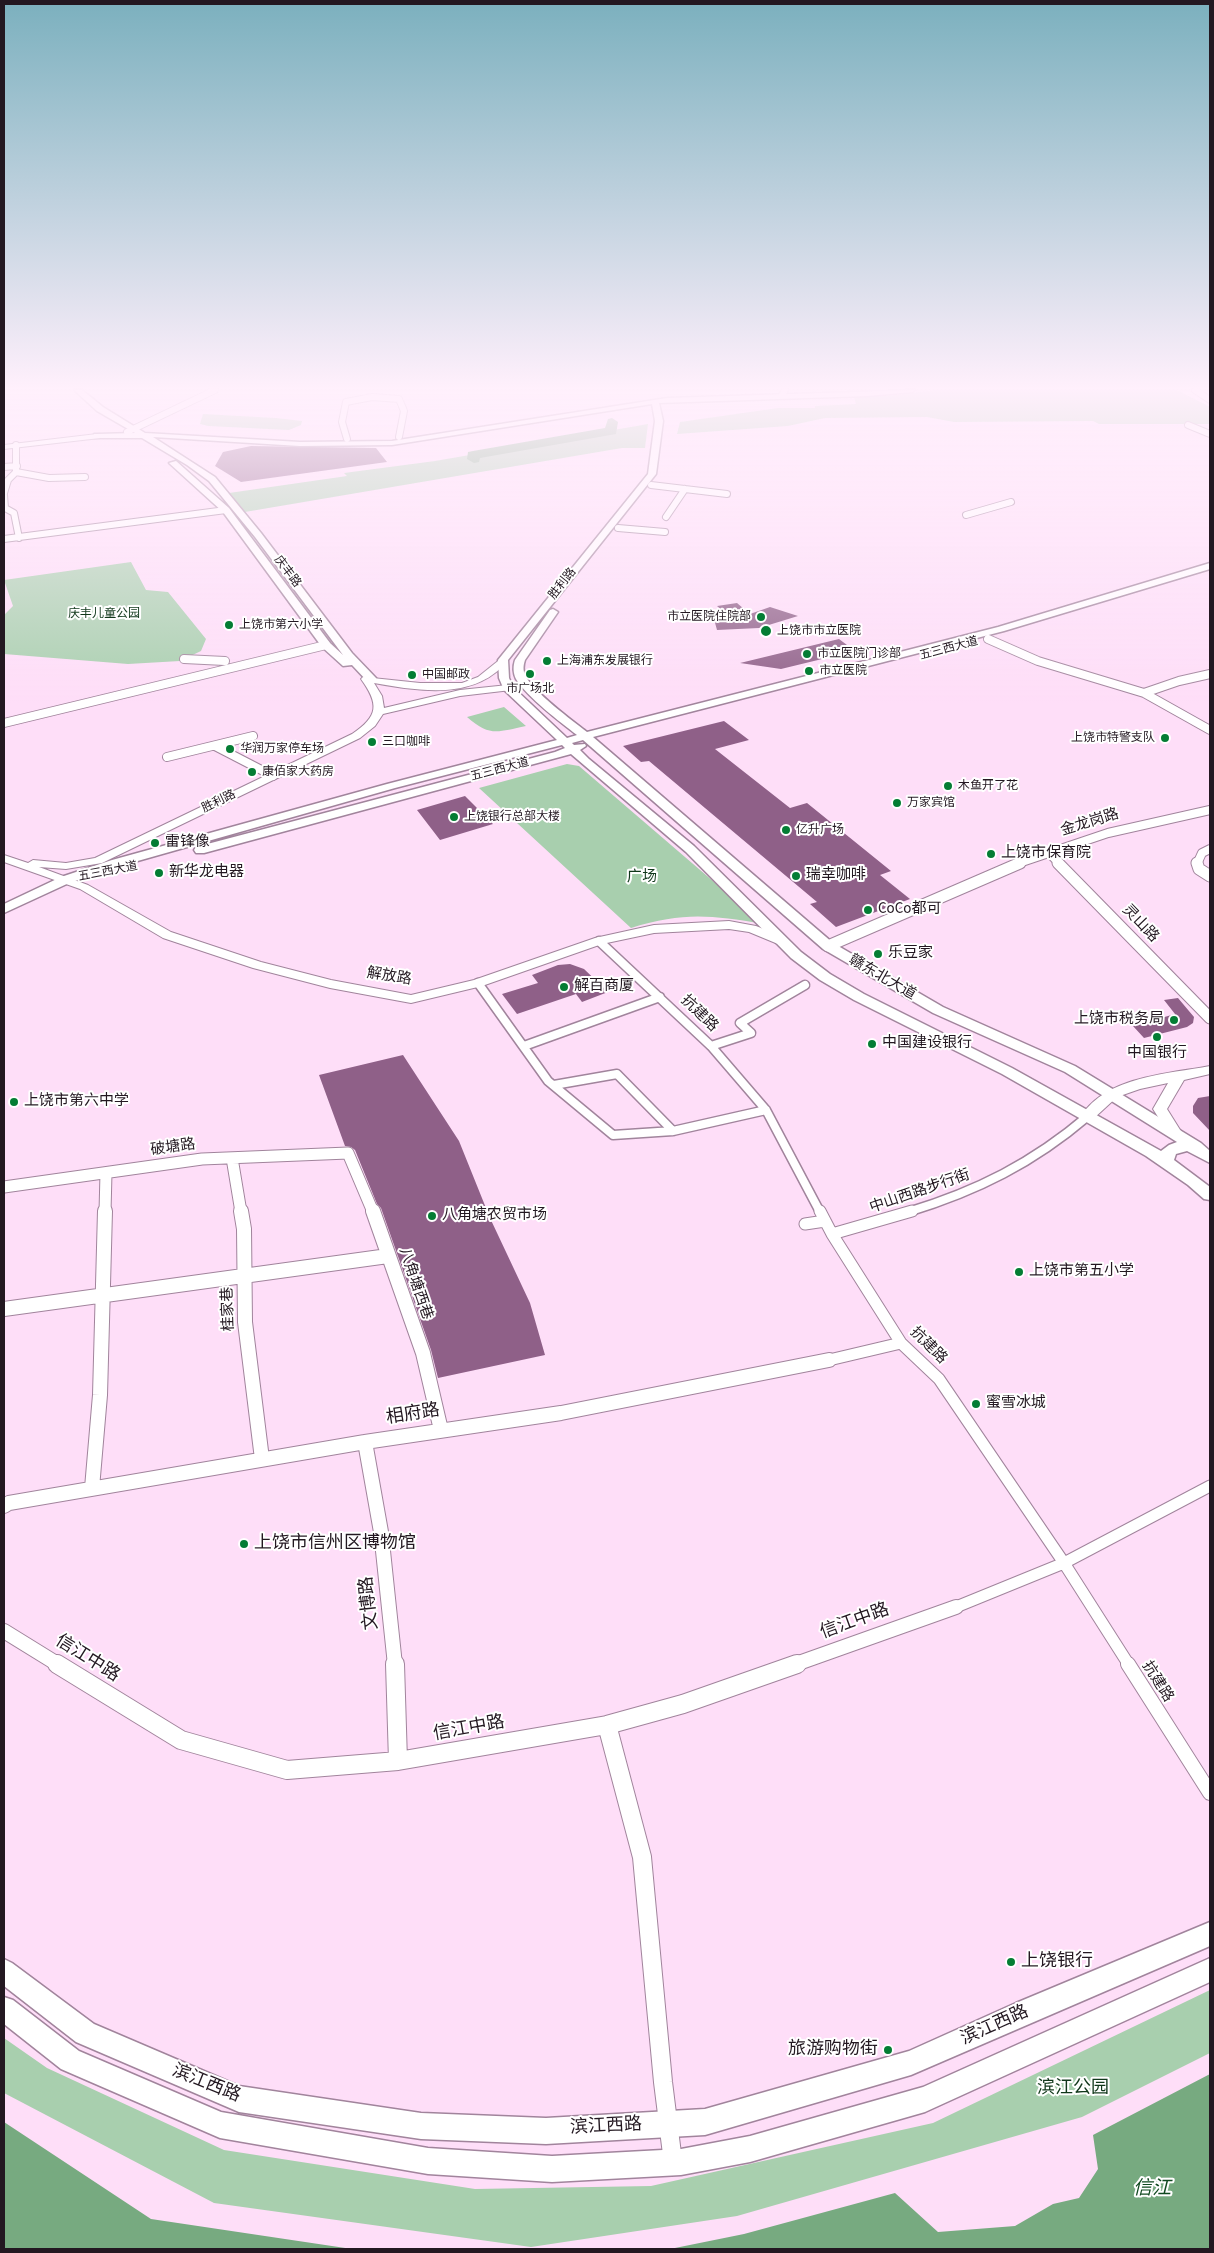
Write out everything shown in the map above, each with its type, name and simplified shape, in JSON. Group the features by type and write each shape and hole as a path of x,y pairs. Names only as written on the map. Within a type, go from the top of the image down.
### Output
{"main road":[{"name":"庆丰路","path":"210,495 226,510 326,645 338,658 369,679"},
{"path":"225,495 258,535 348,655 369,679"},
{"name":"胜利路","path":"504,660 635,495"},
{"name":"胜利路","path":"588,739 527,686 521,678 518,667 524,654 559,604 643,495"},
{"name":"五三西大道","path":"65,880 126,870 398,798 588,739 984,634 1210,566"},
{"name":"五三西大道","path":"588,739 608,736 988,639 1210,573"},
{"path":"504,660 504,678 508,688 627,797 690,849 768,924 796,955 825,977 859,997 1007,1071 1088,1116 1166,1162 1194,1181 1210,1195"},
{"name":"赣东北大道","path":"588,739 608,754 828,946 938,1010 1070,1069 1175,1133 1210,1158"},
{"path":"4,909 65,880"},
{"path":"1166,1162 1167,1153 1174,1147 1184,1144 1197,1147"},
{"name":"滨江西路","path":"4,1971 85,2033 239,2099 421,2126 546,2131 705,2122 911,2063 1210,1934"},
{"name":"滨江西路","path":"4,2009 70,2060 220,2125 428,2161 552,2168 673,2162 750,2149 925,2099 1210,1970"}],"street":[{"path":"666,517 681,495"},
{"path":"4,502 5,508 14,513 13,521 19,538"},
{"path":"966,516 1011,502"},
{"path":"4,540 226,510"},
{"path":"618,528 665,532"},
{"path":"988,639 1038,661 1144,693 1210,730"},
{"path":"4,723 326,645"},
{"path":"184,659 225,661"},
{"path":"369,679 420,686 473,683 489,674 504,660"},
{"path":"1144,693 1179,681 1210,674"},
{"path":"369,679 378,696 380,712 419,702 494,688 508,688"},
{"name":"胜利路","path":"15,862 66,866 98,861 369,729 376,721 380,712"},
{"path":"167,757 253,736"},
{"path":"216,746 273,776"},
{"name":"金龙岗路","path":"828,946 968,884 1048,852 1134,826 1210,810"},
{"path":"1210,849 1202,853 1196,863 1199,869 1210,876"},
{"name":"灵山路","path":"1048,852 1210,1018"},
{"name":"解放路","path":"4,858 84,888 167,935 257,965 330,984 411,999 478,983 600,941 654,929 729,925 752,929 782,941"},
{"name":"抗建路","path":"600,941 614,957 660,997 711,1046 766,1110 832,1234 901,1343 939,1378 1064,1562 1210,1793"},
{"path":"478,983 554,1085 613,1135 673,1131 766,1110"},
{"path":"711,1046 751,1033 740,1023 805,985"},
{"path":"524,1046 660,997"},
{"path":"1088,1116 1112,1094 1136,1085 1210,1070"},
{"path":"554,1085 617,1074 673,1131"},
{"path":"1175,1133 1160,1109 1179,1076"},
{"name":"中山西路步行街","path":"832,1234 957,1197 1003,1176 1047,1150 1088,1116"},
{"name":"破塘路","path":"4,1187 202,1158 285,1157 348,1153"},
{"name":"八角塘西巷","path":"348,1153 374,1214 423,1353 441,1430"},
{"name":"桂家巷","path":"232,1158 244,1229 245,1322 262,1459"},
{"path":"92,1488 100,1395 106,1173"},
{"path":"805,1224 825,1221"},
{"path":"4,1309 388,1256"},
{"path":"829,1360 901,1343"},
{"name":"相府路","path":"4,1506 9,1502 262,1459 441,1430 561,1414 829,1360"},
{"name":"文博路","path":"365,1442 381,1532 395,1657 398,1761"},
{"path":"956,1606 1064,1562 1210,1486"},
{"name":"信江中路","path":"4,1631 181,1740 287,1770 398,1761 607,1725 683,1704 956,1606"},
{"path":"607,1725 642,1857 673,2162"}],"green space":[{"path":"231,495 344,495 245,512"},
{"name":"庆丰儿童公园","path":"131,562 146,590 168,592 206,639 201,651 180,661 128,664 4,654 4,615 13,606 4,580"},
{"path":"504,707 526,726 494,731 482,728 467,717"},
{"name":"广场","path":"567,764 579,766 763,924 712,917 682,917 631,928 479,788"},
{"name":"滨江公园","path":"1210,1990 1210,2053 1082,2117 737,2216 531,2247 214,2203 4,2093 4,2038 47,2068 224,2150 475,2189 651,2186 933,2123"}],"water":[{"name":"信江","path":"1210,2074 1210,2249 670,2249 744,2234 895,2193 938,2232 1015,2226 1053,2204 1079,2198 1098,2169 1093,2135"},
{"path":"4,2122 151,2219 352,2249 4,2249"}],"building":[{"name":"市立医院住院部","path":"737,603 750,614 770,607 798,616 759,628 717,630 714,619 731,619 717,606"},
{"name":"市立医院门诊部","path":"839,639 855,651 781,669 740,663"},
{"name":"亿升广场","path":"724,721 749,740 715,749 790,808 807,803 891,871 880,875 910,899 836,927 810,904 817,902 649,761 641,762 623,746"},
{"name":"上饶银行总部大楼","path":"465,796 493,824 440,840 417,810"},
{"name":"解百商厦","path":"570,964 584,969 608,992 582,1002 576,994 517,1014 502,994 538,983 532,975 558,965"},
{"name":"上饶市税务局","path":"1178,998 1194,1017 1193,1023 1187,1027 1144,1038 1133,1026 1175,1014 1164,1000"},
{"name":"八角塘农贸市场","path":"403,1055 459,1141 490,1218 530,1303 545,1355 438,1378 431,1350 381,1208 377,1204 355,1150 345,1146 319,1075"},
{"path":"1210,1096 1210,1131 1193,1113 1193,1106 1198,1098"}],"place":[{"name":"市立医院住院部","path":"761,617"},
{"name":"上饶市第六小学","path":"229,625"},
{"name":"上饶市市立医院","path":"766,631"},
{"name":"市立医院门诊部","path":"807,654"},
{"name":"上海浦东发展银行","path":"547,661"},
{"name":"市立医院","path":"809,671"},
{"name":"市广场北","path":"530,674"},
{"name":"中国邮政","path":"412,675"},
{"name":"上饶市特警支队","path":"1165,738"},
{"name":"三口咖啡","path":"372,742"},
{"name":"华润万家停车场","path":"230,749"},
{"name":"康佰家大药房","path":"252,772"},
{"name":"木鱼开了花","path":"948,786"},
{"name":"万家宾馆","path":"897,803"},
{"name":"上饶银行总部大楼","path":"454,817"},
{"name":"亿升广场","path":"786,830"},
{"name":"雷锋像","path":"155,843"},
{"name":"上饶市保育院","path":"991,854"},
{"name":"新华龙电器","path":"159,873"},
{"name":"瑞幸咖啡","path":"796,876"},
{"name":"CoCo都可","path":"868,910"},
{"name":"乐豆家","path":"878,954"},
{"name":"解百商厦","path":"564,987"},
{"name":"上饶市税务局","path":"1174,1020"},
{"name":"中国银行","path":"1157,1037"},
{"name":"中国建设银行","path":"872,1044"},
{"name":"上饶市第六中学","path":"14,1102"},
{"name":"八角塘农贸市场","path":"432,1216"},
{"name":"上饶市第五小学","path":"1019,1272"},
{"name":"蜜雪冰城","path":"976,1404"},
{"name":"上饶市信州区博物馆","path":"244,1544"},
{"name":"上饶银行","path":"1011,1962"},
{"name":"旅游购物街","path":"888,2050"}]}
